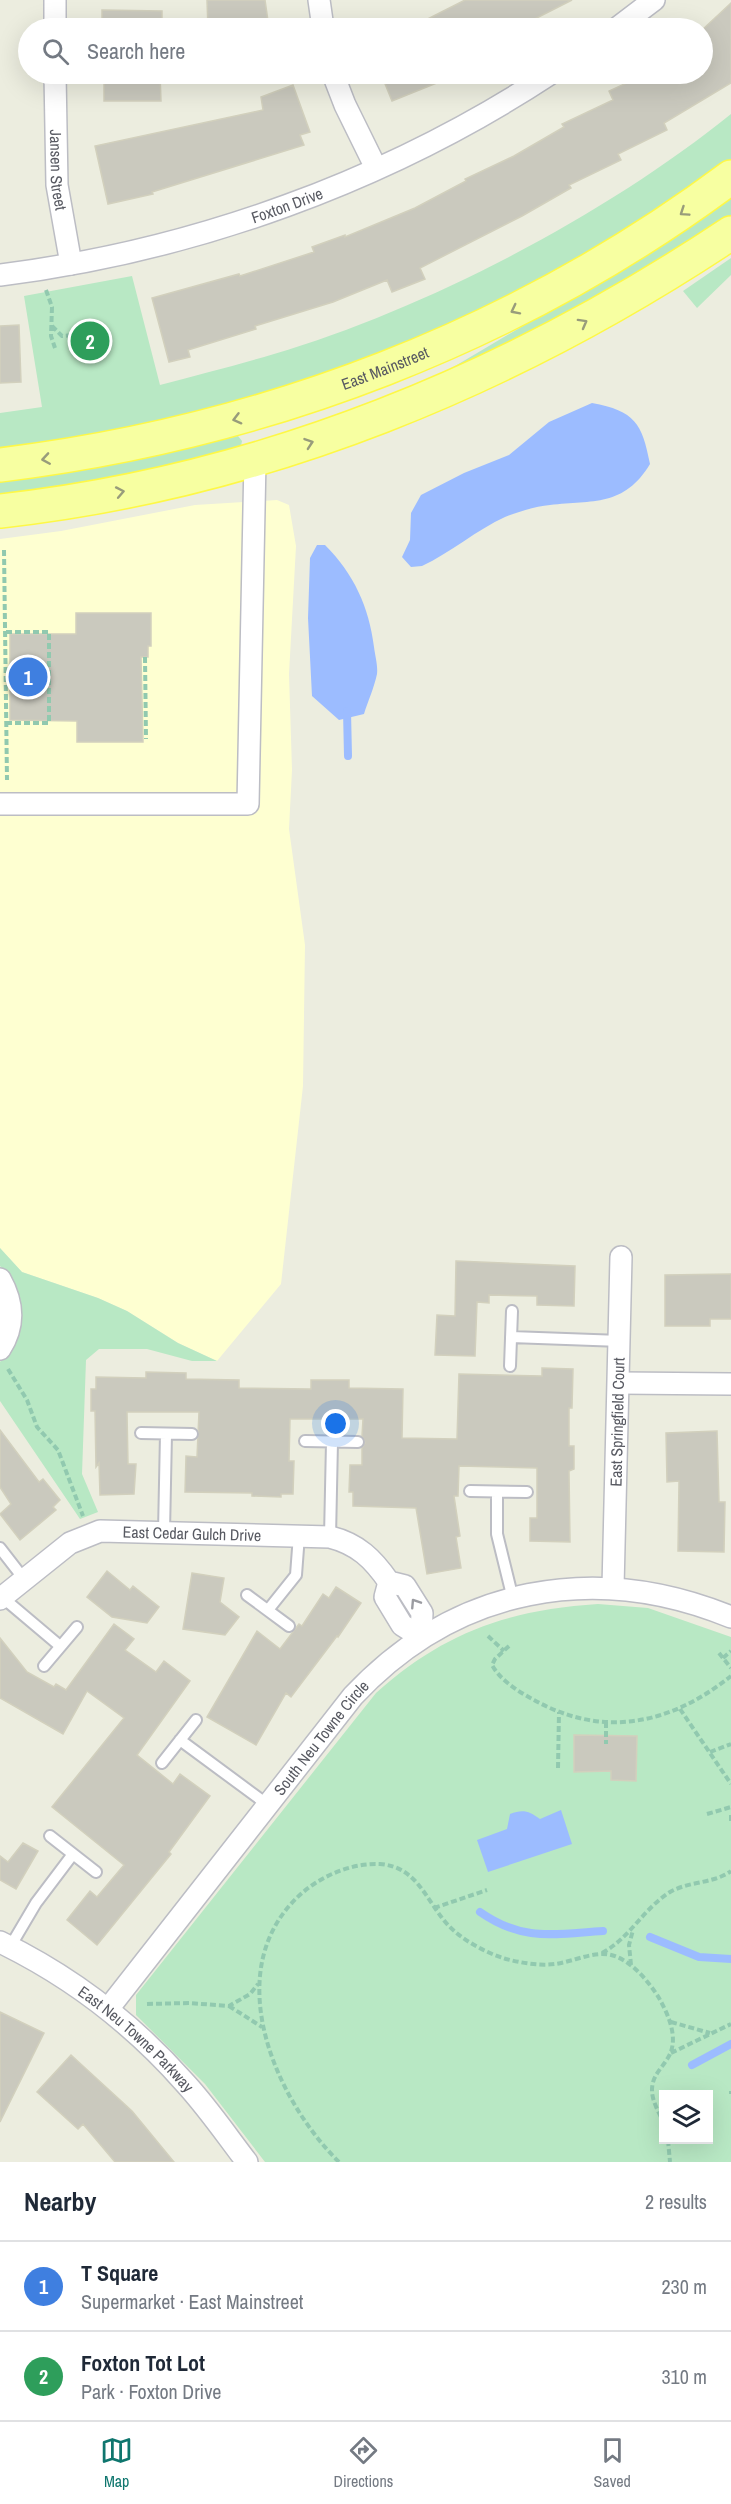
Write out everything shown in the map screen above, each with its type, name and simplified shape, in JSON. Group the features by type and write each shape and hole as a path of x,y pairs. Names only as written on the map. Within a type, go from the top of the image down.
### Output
{"main road":[{"name":"East Mainstreet","path":"0,465 119,447 238,419 365,377 452,341 598,265 666,224 731,177"},
{"path":"0,511 140,488 255,460 345,431 475,378 603,313 731,233"},
{"path":"255,460 262,436 268,431 424,375 436,368 452,341"}],"street":[{"path":"55,0 55,18"},
{"path":"319,0 321,18"},
{"path":"630,18 654,0"},
{"name":"Jansen Street","path":"55,84 57,185 71,264"},
{"path":"337,84 376,168"},
{"name":"Foxton Drive","path":"0,275 71,264 142,249 237,222 307,197 376,168 479,116 533,84"},
{"path":"0,804 248,804 255,460"},
{"name":"East Springfield Court","path":"613,1587 621,1341 621,1257"},
{"path":"0,1279 10,1303 11,1316 9,1330 0,1349"},
{"path":"619,1383 731,1384"},
{"name":"East Cedar Gulch Drive","path":"1,1598 70,1543 88,1534 112,1531 330,1537 349,1543 367,1554 388,1582 405,1586 422,1613 422,1637"},
{"name":"South Neu Towne Circle","path":"108,2009 352,1696 379,1669 422,1637 460,1618 513,1599 567,1589 613,1587 636,1589 677,1598 731,1617"},
{"name":"East Neu Towne Parkway","path":"5,1945 58,1974 108,2009 154,2049 185,2082 247,2162"}],"lane":[{"path":"510,1366 512,1311"},
{"path":"511,1337 621,1341"},
{"path":"141,1433 192,1434"},
{"path":"164,1532 166,1434"},
{"path":"304,1441 358,1442"},
{"path":"330,1537 332,1442"},
{"path":"470,1491 527,1492"},
{"path":"497,1492 497,1534 513,1599"},
{"path":"268,1610 296,1575 299,1535"},
{"path":"0,1548 24,1580"},
{"path":"247,1595 289,1626"},
{"path":"1,1598 60,1646"},
{"path":"44,1666 76,1627"},
{"path":"162,1763 196,1720"},
{"path":"180,1740 268,1805"},
{"path":"50,1836 96,1872"},
{"path":"5,1945 73,1854"}],"path":[{"path":"46,290 52,307 54,346 62,336 74,335"},
{"path":"52,326 62,336"},
{"path":"4,550 7,780"},
{"path":"6,632 49,632 49,723 7,723"},
{"path":"145,657 146,739"},
{"path":"8,1369 27,1400 37,1427 58,1450 85,1520"},
{"path":"488,1636 504,1651"},
{"path":"509,1646 492,1662 496,1671 526,1696 559,1712 606,1722 638,1721 680,1709 731,1676"},
{"path":"723,1658 731,1651"},
{"path":"719,1653 731,1668"},
{"path":"680,1709 692,1730 731,1784"},
{"path":"558,1768 559,1712"},
{"path":"606,1722 606,1744"},
{"path":"710,1752 731,1744"},
{"path":"707,1814 731,1807"},
{"path":"731,1815 731,1823"},
{"path":"339,2162 316,2137 297,2107 262,2028 259,1982 263,1954 277,1922 292,1902 310,1886 333,1873 370,1864 401,1869 416,1880 434,1908 459,1934 503,1958 527,1964 554,1964 601,1954 612,1948 656,1903 673,1891 718,1878 731,1871"},
{"path":"434,1908 487,1890"},
{"path":"631,1965 629,1945 633,1929"},
{"path":"601,1954 613,1956 631,1965 652,1990 671,2022 670,2053"},
{"path":"229,2006 250,1994 259,1982"},
{"path":"147,2004 189,2002 229,2006 262,2028"},
{"path":"671,2022 710,2033"},
{"path":"659,2112 652,2091 655,2076 670,2053 731,2024"},
{"path":"669,2144 670,2162"}],"shaded area":[{"path":"731,114 731,159 605,241 473,312 405,343 265,394 144,425 0,450 0,413 42,407 24,296 132,276 160,385 260,358 333,335 453,284 513,255 629,188"},
{"path":"731,196 731,215 675,253 524,338 445,372 677,235"},
{"path":"731,258 731,275 697,308 683,291"},
{"path":"238,436 242,441 241,446 211,455 151,469 0,494 0,481 136,460"},
{"path":"277,500 289,505 296,546 289,674 292,770 289,829 305,945 303,1086 281,1284 217,1361 178,1343 127,1311 98,1298 22,1272 0,1248 0,539 61,531 195,505"},
{"path":"0,1248 22,1272 98,1298 127,1311 178,1343 217,1361 192,1361 147,1349 99,1349 86,1360 82,1474 98,1512 80,1519 0,1401 0,1362 6,1354 7,1274 0,1266"},
{"path":"598,1604 648,1608 731,1637 731,2162 265,2162 205,2084 136,2015 136,1995 376,1693 401,1672 452,1640 478,1628 534,1612"}],"water":[{"path":"592,403 607,406 627,415 634,421 644,438 650,464 629,488 606,499 550,505 505,517 422,566 411,567 402,557 410,540 411,513 421,495 464,473 509,455 549,422"},
{"path":"317,545 325,545 352,579 368,618 377,664 376,679 364,714 339,720 312,696 308,618 310,558"},
{"path":"561,1810 572,1844 488,1872 477,1840 507,1829 510,1814 526,1812 540,1819"}],"building":[{"path":"207,0 265,0 268,18 208,18"},
{"path":"465,0 572,0 537,18 430,18"},
{"path":"731,3 731,83 664,123 667,130 618,154 621,160 569,185 571,188 522,216 420,268 425,279 392,292 387,280 333,302 188,350 190,357 169,362 152,298 239,274 240,276 314,252 312,247 345,235 345,237 415,208 466,181 465,179 514,156 564,127 562,124 613,100 609,91 624,84 713,84 713,20"},
{"path":"102,10 162,11 162,18 102,18"},
{"path":"104,84 160,84 161,101 104,101"},
{"path":"385,84 434,84 392,101"},
{"path":"293,85 310,132 300,135 304,145 152,192 153,194 108,204 95,146 263,110 261,97"},
{"path":"19,325 21,382 0,383 0,326"},
{"path":"76,613 151,613 151,646 148,646 148,657 141,657 143,742 77,742 77,721 10,720 10,634 76,634"},
{"path":"456,1261 575,1266 574,1306 537,1305 537,1296 489,1295 489,1303 477,1302 475,1356 435,1355 437,1315 455,1316"},
{"path":"731,1274 731,1319 710,1319 710,1326 665,1326 665,1275"},
{"path":"542,1368 573,1369 572,1408 569,1408 569,1446 574,1446 574,1469 569,1471 570,1542 530,1541 530,1518 537,1518 537,1468 459,1466 458,1496 454,1496 460,1536 456,1537 461,1568 427,1574 416,1508 353,1506 353,1492 349,1492 350,1465 362,1465 362,1448 365,1443 362,1436 363,1419 290,1419 289,1461 294,1461 293,1494 281,1494 281,1497 252,1496 252,1493 185,1492 186,1456 197,1457 199,1412 127,1412 128,1464 136,1464 134,1494 100,1495 99,1463 96,1467 95,1411 91,1411 91,1389 96,1389 96,1377 146,1378 146,1372 186,1373 186,1379 239,1380 239,1388 311,1389 311,1380 349,1380 349,1388 403,1389 402,1438 457,1439 459,1374 542,1376"},
{"path":"0,1430 39,1482 43,1479 60,1500 53,1507 56,1510 20,1540 0,1514 11,1504 0,1487"},
{"path":"717,1431 719,1502 725,1502 724,1552 678,1551 679,1481 667,1482 666,1433"},
{"path":"107,1571 130,1590 133,1586 159,1607 147,1623 112,1617 87,1597"},
{"path":"192,1573 224,1578 220,1602 239,1617 225,1635 183,1629"},
{"path":"336,1587 361,1603 338,1637 291,1697 286,1693 256,1745 207,1717 257,1631 280,1649 299,1624 302,1626 323,1594 329,1598"},
{"path":"114,1624 134,1639 125,1650 156,1672 164,1661 190,1681 137,1755 173,1784 180,1774 210,1796 169,1852 171,1854 97,1945 67,1920 90,1891 97,1897 124,1865 52,1807 124,1718 87,1691 63,1734 0,1698 0,1638 27,1672 54,1687 56,1684 66,1690"},
{"path":"574,1735 637,1736 636,1781 611,1780 611,1771 574,1772"},
{"path":"23,1843 38,1851 16,1889 0,1880 0,1856 8,1862"},
{"path":"0,2012 44,2033 0,2122"},
{"path":"71,2055 132,2111 174,2162 115,2162 83,2124 78,2129 37,2092"}],"waterway":[{"path":"347,711 348,756"},
{"path":"480,1912 496,1922 525,1932 554,1934 603,1931"},
{"path":"650,1937 699,1957 731,1959"},
{"path":"692,2065 731,2044"}],"place":[{"name":"Foxton Tot Lot","path":"90,341"},
{"name":"T Square","path":"28,677"}]}
